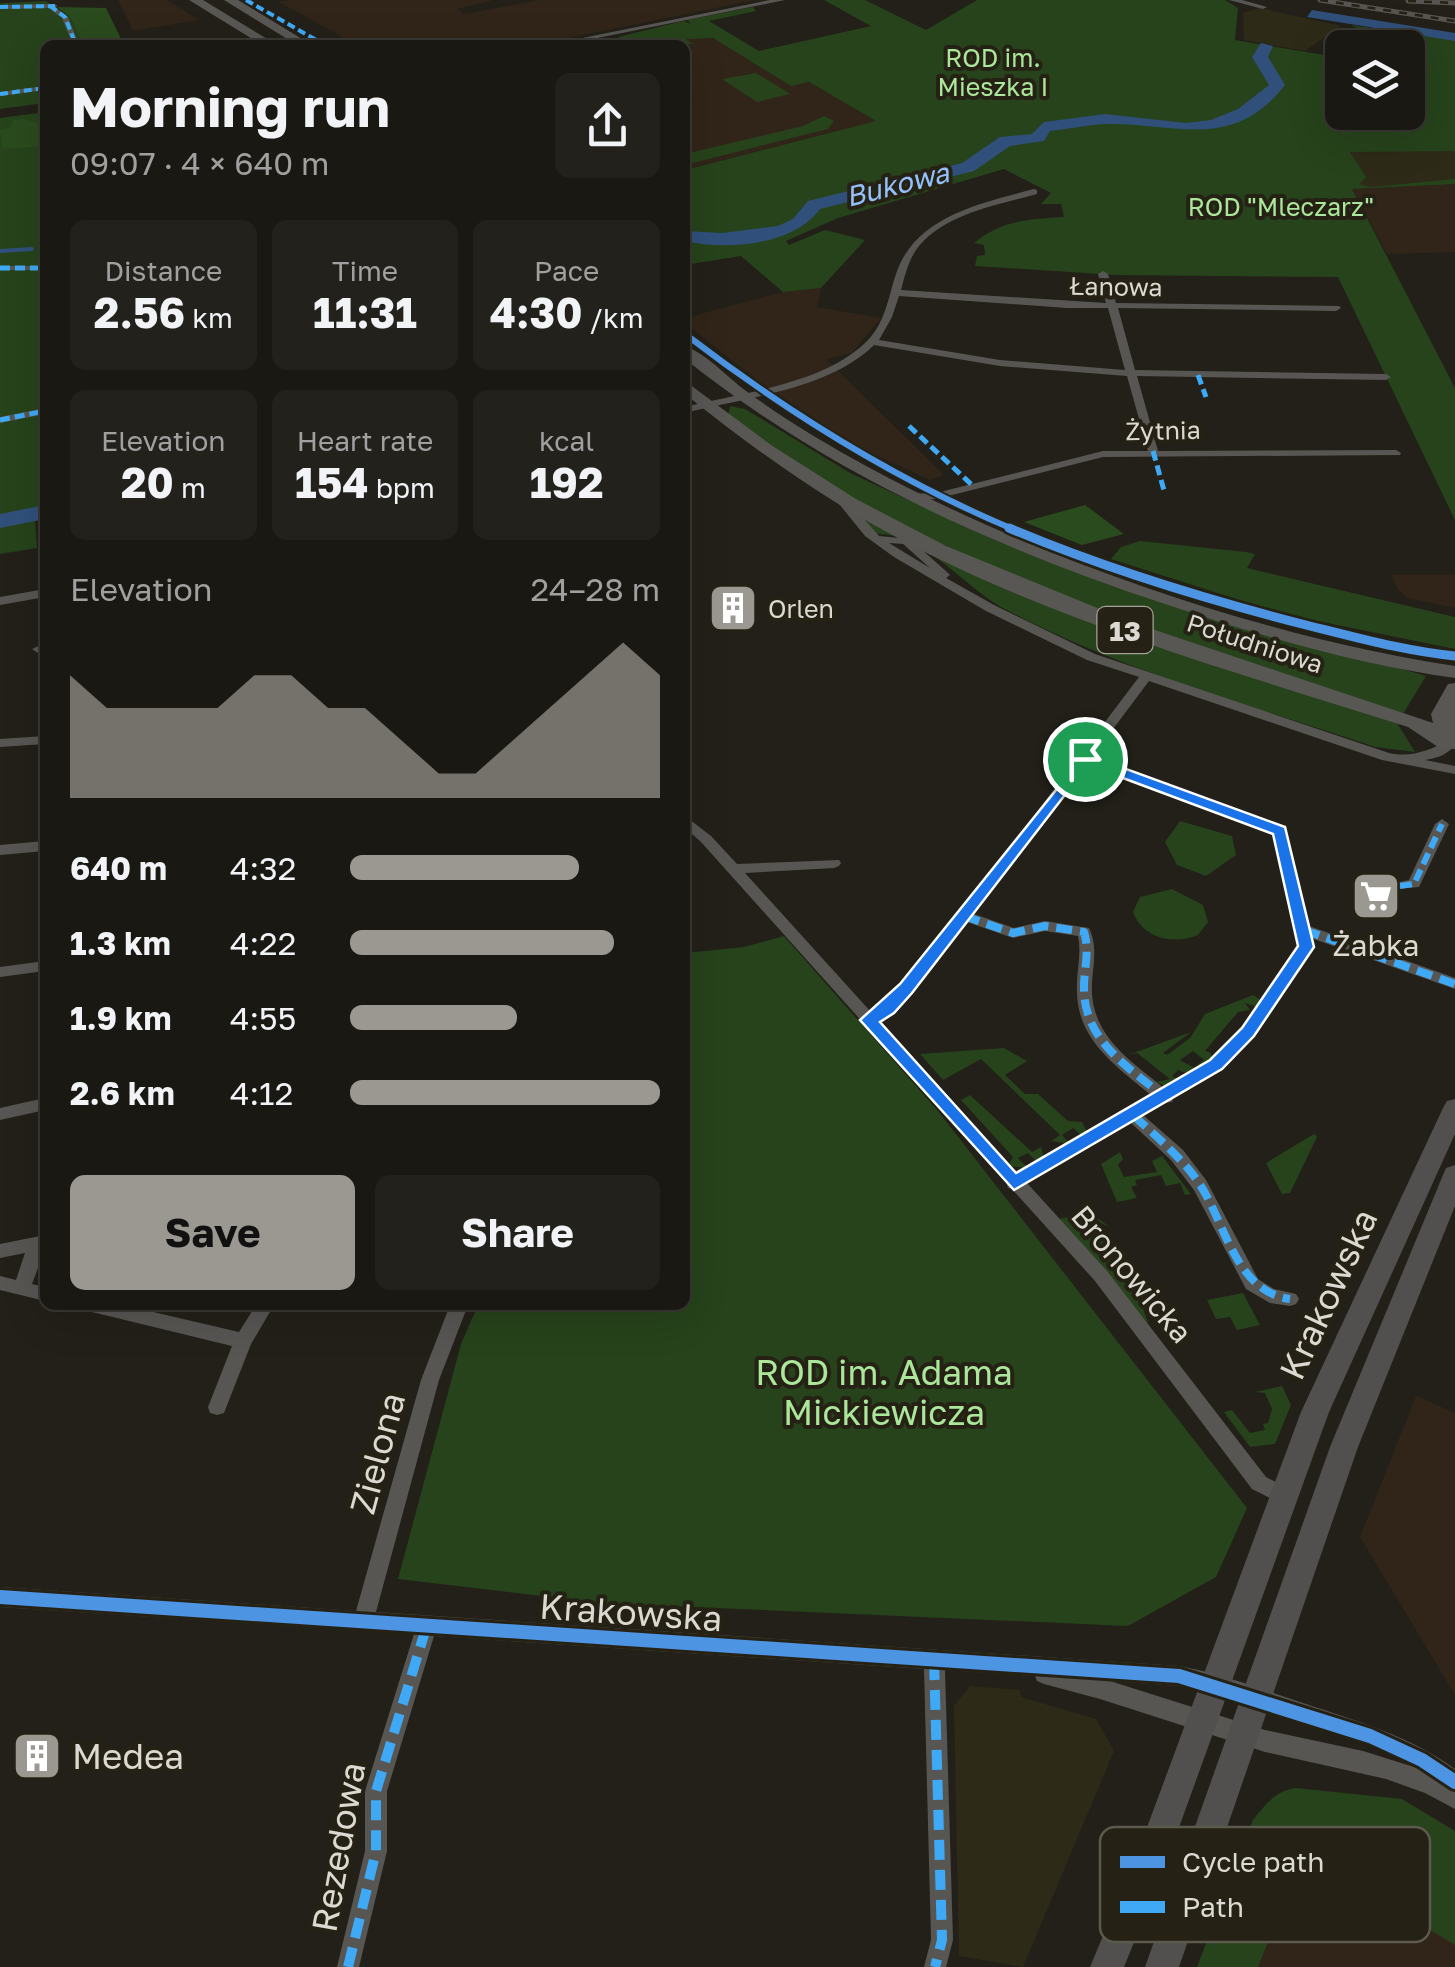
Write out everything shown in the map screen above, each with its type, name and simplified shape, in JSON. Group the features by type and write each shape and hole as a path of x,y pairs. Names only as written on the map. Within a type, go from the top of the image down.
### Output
{"main road":[{"path":"195,0 263,40"},
{"path":"230,0 298,40"},
{"name":"13","path":"690,355 740,396"},
{"name":"13","path":"690,390 706,404"},
{"name":"Południowa","path":"740,396 910,496 938,503 1108,578 1225,617 1455,672"},
{"name":"Południowa","path":"706,404 756,446 817,483 1076,612 1416,722 1450,746"},
{"path":"1450,746 1442,714 1455,690"},
{"name":"Krakowska","path":"1202,1718 1282,1495 1366,1294 1455,1108"},
{"path":"1213,1827 1344,1447 1455,1175"},
{"path":"1161,1827 1202,1718"},
{"path":"1108,1967 1117,1942"},
{"path":"1162,1967 1171,1942"}],"street":[{"path":"577,40 781,0"},
{"path":"1233,0 1263,7"},
{"path":"0,8 52,6 65,17 74,40"},
{"path":"0,94 40,89"},
{"path":"690,409 830,370 872,342 884,326 912,249 952,217 1034,192"},
{"path":"0,268 40,268"},
{"path":"1103,274 1153,451"},
{"name":"Łanowa","path":"896,293 1112,306 1336,308"},
{"path":"872,342 996,366 1132,375 1196,370 1386,377"},
{"path":"0,420 40,412"},
{"name":"Żytnia","path":"938,503 1076,458 1153,451 1396,453"},
{"path":"817,483 842,500 876,539 972,598 1071,648 1387,757 1455,770"},
{"path":"0,601 40,595"},
{"path":"869,1020 888,1009 964,916 1146,676"},
{"path":"0,744 40,740"},
{"path":"1387,757 1428,756 1450,746"},
{"path":"1014,1183 1166,1098 1216,1065 1248,1032 1303,956 1304,930 1280,831 1085,759"},
{"path":"1400,886 1414,884 1442,824"},
{"name":"Bronowicka","path":"690,826 1101,1276 1260,1482 1282,1495"},
{"path":"0,850 40,846"},
{"path":"732,869 834,864"},
{"path":"964,916 1013,933 1045,926 1084,932 1088,942 1084,998 1092,1033 1166,1098"},
{"path":"1304,930 1455,984"},
{"path":"0,972 40,967"},
{"path":"0,1114 40,1105"},
{"name":"Krakowska","path":"1134,1116 1200,1185 1252,1284 1270,1296 1290,1299"},
{"path":"0,1251 40,1242"},
{"path":"22,1288 40,1244"},
{"path":"0,1283 40,1293"},
{"path":"112,1310 242,1342"},
{"path":"217,1407 242,1342 262,1310"},
{"name":"Zielona","path":"364,1620 430,1380 457,1310"},
{"name":"Krakowska","path":"0,1597 1136,1672 1214,1683 1257,1696"},
{"name":"Rezedowa","path":"348,1967 374,1868 376,1791 427,1625"},
{"path":"934,1660 942,1940 935,1967"},
{"name":"Krakowska","path":"1003,1665 1110,1690 1246,1735"},
{"path":"1257,1696 1395,1745 1455,1782"},
{"path":"1246,1735 1390,1767 1455,1798"}],"shaded area":[{"path":"118,0 167,0 199,20 133,31"},
{"path":"493,0 457,9 465,14 539,0 755,0 559,40 348,40 279,2"},
{"path":"1259,8 1340,27 1325,30 1325,37 1305,51 1244,40 1243,13"},
{"path":"690,24 791,86 809,82 877,121 690,169 690,40 615,40"},
{"path":"1330,147 1455,147 1455,184 1352,189"},
{"path":"1455,184 1455,252 1387,254 1352,189"},
{"path":"821,288 817,307 881,318 852,353 826,359 944,475 930,480 855,446 758,381 690,327 690,317 783,292"},
{"path":"1391,575 1455,575 1455,608 1408,598 1398,590"},
{"path":"1416,1396 1455,1413 1455,1695 1360,1537"},
{"path":"970,1686 1020,1690 1021,1697 1096,1719 1114,1751 1023,1967 959,1956 954,1706"},
{"path":"1284,1798 1411,1827 1272,1827"},
{"path":"1430,1831 1455,1837 1455,1967 1215,1967 1225,1942 1430,1942"}],"green space":[{"path":"824,0 865,0 926,30 977,0 1225,0 1238,8 1235,40 1325,55 1325,130 1425,130 1425,36 1455,40 1455,151 1350,152 1366,177 1359,184 1371,187 1455,179 1455,184 1352,189 1455,388 1455,520 1338,277 1116,275 975,266 977,256 985,255 984,245 974,243 985,235 1006,225 1064,217 1061,204 1041,204 1051,193 1004,169 838,218 786,241 789,245 825,230 865,240 821,288 783,292 741,256 690,264 690,169 876,121 809,82 791,86 713,38 618,37 683,21 691,24 687,20 753,7 756,11 709,21 759,51 871,26"},
{"path":"46,1 70,17 81,40 40,40 40,104 0,109 0,3"},
{"path":"57,7 106,8 122,40 81,40 70,17"},
{"path":"1351,25 1386,30 1360,30"},
{"path":"756,73 790,94 757,102 722,79"},
{"path":"40,113 40,518 35,519 37,548 0,554 0,118"},
{"path":"824,116 834,121 828,129 690,164 690,153 803,126"},
{"path":"13,120 40,124 40,146 3,149 0,130 10,127"},
{"path":"730,406 745,409 850,473 999,542 1103,581 1426,676 1403,714 1106,614 962,554 823,482 728,416"},
{"path":"1085,505 1124,534 1082,545 1024,522"},
{"path":"856,509 1066,613 1397,723 1415,752 1375,747 1187,686 1094,651 1005,609 911,542 876,534"},
{"path":"1140,541 1255,554 1247,568 1455,617 1455,649 1283,614 1111,559 1121,547"},
{"path":"1180,821 1232,836 1236,855 1206,876 1177,865 1165,842"},
{"path":"1172,889 1203,905 1208,922 1198,935 1160,937 1138,921 1133,912 1140,897"},
{"name":"ROD im. Adama Mickiewicza","path":"784,936 938,1111 1247,1508 1216,1577 1128,1626 602,1603 398,1579 461,1344 476,1310 690,1310 690,952 744,947"},
{"path":"1253,995 1262,1001 1257,1007 1245,1003 1250,1010 1238,1012 1205,1051 1211,1053 1212,1060 1201,1068 1197,1065 1204,1060 1193,1051 1180,1060 1198,1070 1192,1075 1178,1070 1172,1076 1181,1081 1165,1086 1156,1082 1170,1079 1137,1053 1128,1055 1191,1032 1163,1053 1167,1055 1190,1038 1205,1014"},
{"path":"1004,1048 1027,1061 1005,1075 1025,1094 1038,1094 1068,1121 1082,1122 1086,1130 1083,1137 1073,1128 1062,1135 1070,1144 1051,1141 1060,1135 981,1059 943,1080 920,1054"},
{"path":"970,1095 1032,1152 1041,1147 1044,1158 1038,1163 1028,1153 1018,1158 1028,1168 1008,1166 1013,1157 961,1100"},
{"path":"1314,1134 1317,1137 1290,1193 1282,1194 1266,1163"},
{"path":"1120,1152 1123,1159 1118,1165 1124,1177 1157,1172 1152,1161 1162,1156 1191,1194 1185,1195 1180,1183 1166,1186 1161,1175 1135,1180 1137,1185 1131,1187 1137,1198 1117,1202 1101,1164"},
{"path":"1090,1213 1110,1227 1096,1221 1117,1274 1133,1281 1149,1325 1058,1219"},
{"path":"1243,1293 1260,1325 1237,1330 1230,1317 1216,1319 1207,1300"},
{"path":"1282,1386 1291,1405 1275,1444 1250,1447 1224,1412 1232,1410 1250,1433 1265,1430 1263,1424 1268,1423 1272,1409 1265,1393 1255,1392"},
{"path":"1289,1789 1402,1799 1455,1831 1455,1945 1430,1930 1430,1827 1250,1827 1267,1804"},
{"path":"1207,1942 1268,1942 1258,1967 1197,1967"}],"waterway":[{"name":"Bukowa","path":"1312,14 1455,37"},
{"name":"Bukowa","path":"1173,125 1186,128 1215,124 1244,112 1268,95 1277,85 1260,57 1266,46"},
{"name":"Bukowa","path":"690,237 722,238 783,230 800,223 814,205 968,167 1006,141 1038,138 1044,127 1105,119 1165,124"},
{"path":"0,251 32,249"},
{"name":"Bukowa","path":"0,521 40,513"}],"railway":[{"path":"1320,0 1455,21"},
{"path":"1408,1 1455,3"}],"marked path":[{"path":"246,0 316,40"},
{"path":"50,6 65,17 74,40"},
{"path":"0,7 55,6"},
{"path":"0,94 40,89"},
{"path":"0,268 40,268"},
{"path":"1198,375 1206,397"},
{"path":"0,420 40,412"},
{"path":"909,426 973,486"},
{"path":"1153,451 1165,494"},
{"path":"1014,1183 1216,1065 1248,1032 1306,947 1280,831 1085,759"},
{"path":"1400,886 1414,884 1442,824"},
{"path":"964,916 1013,933 1045,926 1084,932 1085,1006 1090,1023 1110,1051 1166,1098"},
{"path":"1304,930 1455,984"},
{"path":"1134,1116 1177,1155 1200,1185 1252,1284 1270,1296 1290,1299"},
{"path":"348,1967 376,1851 376,1791 427,1625"},
{"path":"934,1660 942,1940 935,1967"}],"cycle path":[{"path":"690,338 754,387 827,435 903,478 1063,550 1229,606 1419,652 1455,656"},
{"path":"0,1597 1179,1676 1231,1689 1370,1736 1422,1760 1455,1782"}],"place":[{"name":"Orlen","path":"733,608"},
{"name":"Żabka","path":"1376,896"},
{"name":"Medea","path":"37,1756"}],"route":[{"path":"1085,759 1280,831 1306,947 1248,1032 1216,1065 1149,1108 1014,1183 869,1020 888,1009 906,988 1085,759"}],"park label":[{"name":"ROD im. Mieszka I","path":"993,72"},
{"name":"ROD \"Mleczarz\"","path":"1281,206"}]}
